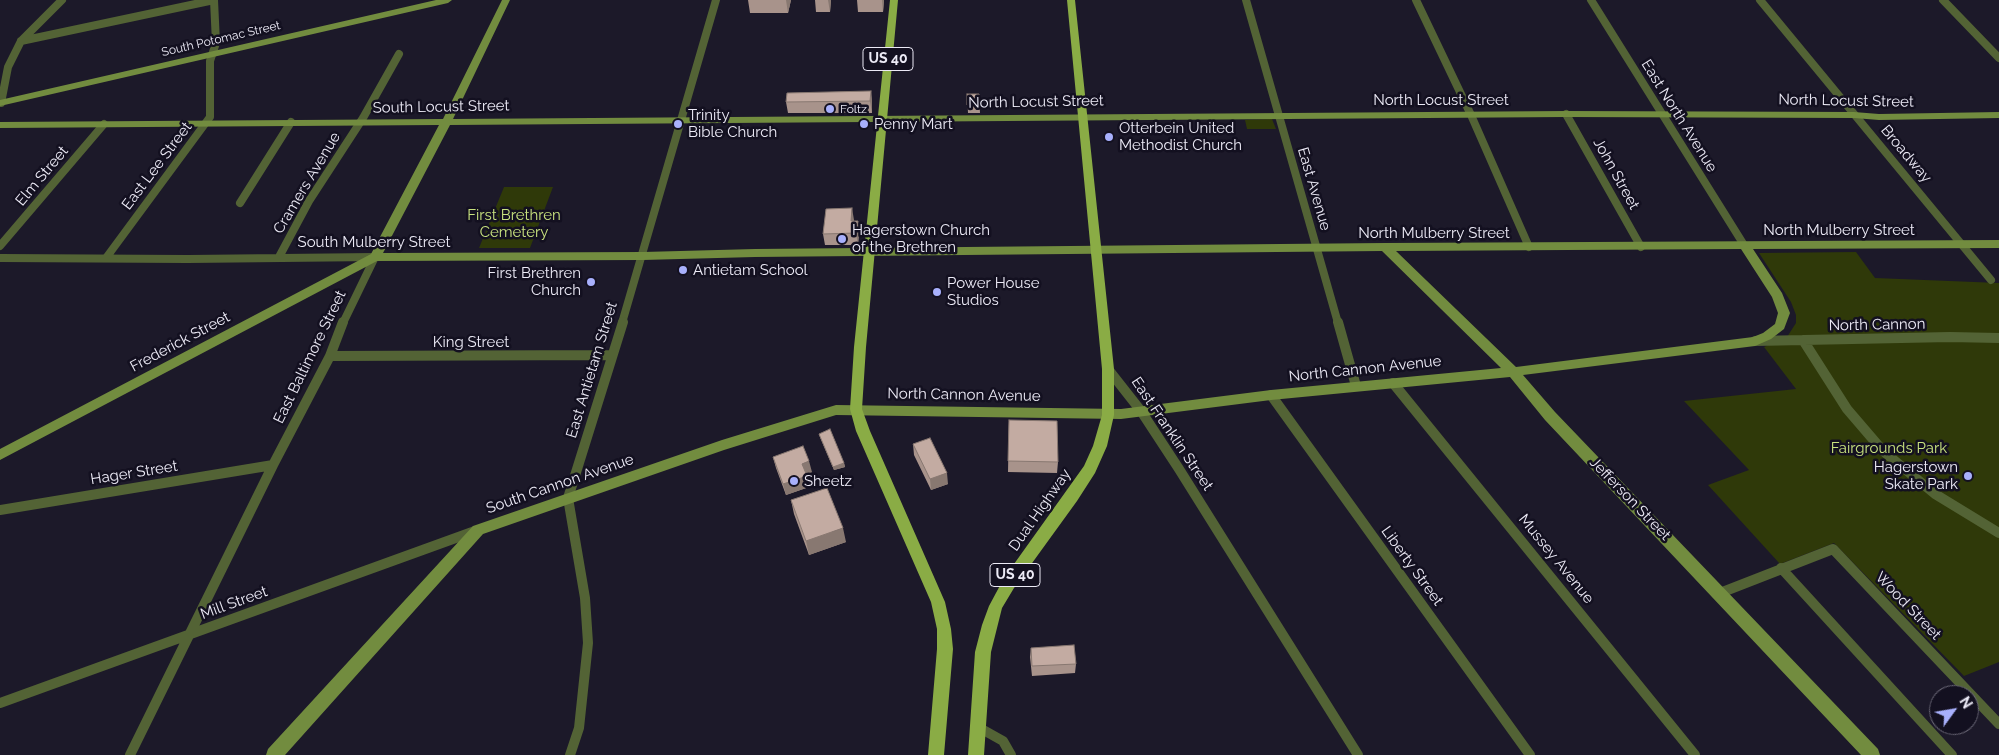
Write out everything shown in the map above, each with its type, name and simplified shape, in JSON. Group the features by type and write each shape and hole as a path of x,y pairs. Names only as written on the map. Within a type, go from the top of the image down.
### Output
{"main road":[{"name":"US 40","path":"894,0 869,252 856,409 938,602 944,629 943,685 936,755"},
{"name":"US 40","path":"1071,0 1108,369"},
{"name":"Dual Highway","path":"976,755 983,652 989,625 996,606 1009,583 1072,497 1090,469 1100,446 1108,415 1108,369"}],"street":[{"path":"0,103 8,67 21,40 62,0"},
{"path":"21,40 214,0 216,43 212,54"},
{"name":"South Potomac Street","path":"0,103 448,0"},
{"name":"East Baltimore Street","path":"130,755 273,465 330,356 344,320 375,257 446,122 506,0"},
{"name":"East Antietam Street","path":"570,755 579,728 588,643 585,598 568,498 643,256 680,120 716,0"},
{"name":"East Avenue","path":"1246,0 1356,386"},
{"path":"1416,0 1471,115 1529,248"},
{"name":"East North Avenue","path":"1591,0 1744,246"},
{"name":"Broadway","path":"1760,0 1854,115 1964,244 1991,280"},
{"path":"1943,0 1999,58"},
{"name":"East Lee Street","path":"106,258 210,117 210,60 212,54"},
{"name":"Cramers Avenue","path":"279,257 309,201 363,118 399,54"},
{"name":"North Locust Street","path":"883,119 1566,114 1854,115 1879,117 1999,116"},
{"name":"John Street","path":"1566,114 1641,247"},
{"name":"South Locust Street","path":"0,125 883,119"},
{"path":"240,203 291,122"},
{"name":"Elm Street","path":"0,246 104,124"},
{"name":"North Mulberry Street","path":"869,252 1999,244"},
{"name":"North Cannon Avenue","path":"856,409 1108,415 1270,395 1512,371 1755,341 1767,336 1780,326 1784,313 1778,296 1744,246"},
{"name":"Jefferson Street","path":"1385,247 1512,371 1557,423 1872,755"},
{"name":"South Mulberry Street","path":"0,258 643,256 869,252"},
{"name":"Frederick Street","path":"0,455 375,257"},
{"name":"North Cannon","path":"1755,341 1999,338"},
{"path":"1803,340 1847,408 1883,451 1935,494 1999,532"},
{"name":"King Street","path":"330,356 612,355"},
{"name":"East Franklin Street","path":"1108,369 1142,411 1358,755"},
{"name":"Mussey Avenue","path":"1393,383 1695,755"},
{"name":"Liberty Street","path":"1270,395 1530,755"},
{"name":"South Cannon Avenue","path":"274,755 478,530 722,445 836,410 856,409"},
{"name":"Hager Street","path":"0,510 273,465"},
{"name":"Mill Street","path":"0,703 478,530"},
{"name":"Wood Street","path":"1720,593 1833,549 1999,724"},
{"path":"1781,568 1952,755"},
{"path":"978,727 1003,741 1011,755"}],"green space":[{"path":"1272,119 1276,129 1247,129 1245,120"},
{"name":"First Brethren Cemetery","path":"504,187 553,187 530,248 479,248"},
{"name":"Fairgrounds Park","path":"1856,252 1875,278 1999,283 1999,662 1964,676 1834,543 1780,564 1708,485 1749,470 1684,401 1796,389 1764,347 1787,337 1796,323 1796,315 1791,302 1759,253"}],"building":[{"path":"871,91 870,101 786,102 787,93"},
{"path":"967,94 979,94 979,105 967,105"},
{"path":"852,208 851,221 858,221 856,233 823,234 826,209"},
{"path":"1009,420 1057,421 1058,462 1008,461"},
{"name":"Sheetz","path":"830,429 844,463 833,467 819,434"},
{"path":"930,438 947,473 930,479 913,444"},
{"path":"803,446 809,461 802,464 807,476 783,484 773,457"},
{"path":"827,488 843,528 806,541 791,500"},
{"path":"1074,645 1076,664 1032,666 1031,648"}],"place":[{"name":"Foltz","path":"830,109"},
{"name":"Trinity Bible Church","path":"678,124"},
{"name":"Penny Mart","path":"864,124"},
{"name":"Otterbein United Methodist Church","path":"1109,137"},
{"name":"Hagerstown Church of the Brethren","path":"842,239"},
{"name":"Antietam School","path":"683,270"},
{"name":"First Brethren Church","path":"591,282"},
{"name":"Power House Studios","path":"937,292"},
{"name":"Hagerstown Skate Park","path":"1968,476"},
{"name":"Sheetz","path":"794,481"}]}
